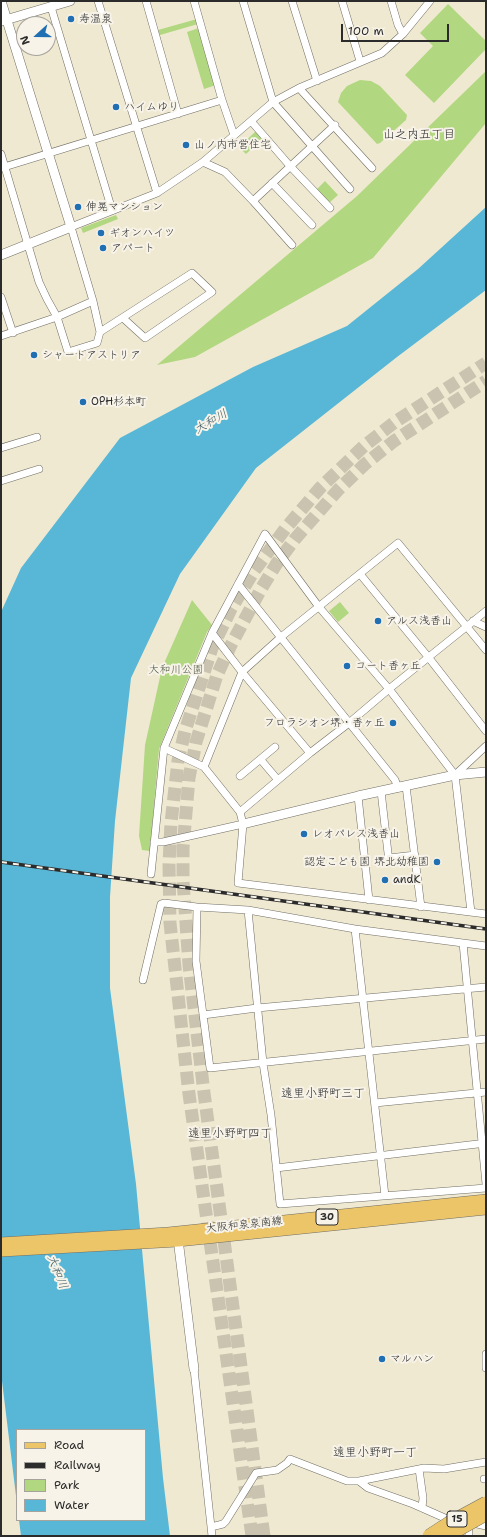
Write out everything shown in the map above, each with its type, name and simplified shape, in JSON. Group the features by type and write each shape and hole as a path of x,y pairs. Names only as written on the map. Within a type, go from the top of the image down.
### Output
{"highway":[{"name":"15","path":"429,1536 449,1523 486,1504"},
{"name":"15","path":"447,1536 486,1514"}],"main road":[{"name":"大阪和泉泉南線","path":"1,1243 174,1239 486,1200"},
{"name":"大阪和泉泉南線","path":"1,1251 174,1239 486,1209"}],"street":[{"path":"1,1 4,21 48,153 93,300 100,332 97,343 68,352 57,316 39,282 3,168 1,154"},
{"path":"4,21 70,1"},
{"path":"98,1 136,127 158,193"},
{"path":"146,1 178,114"},
{"path":"194,1 222,100 234,134"},
{"path":"243,1 273,102 350,189"},
{"path":"292,1 317,81"},
{"path":"342,1 360,61"},
{"path":"391,1 398,25 403,34"},
{"path":"1,255 158,193 203,162 273,102 360,61 382,53 403,34 430,1"},
{"path":"51,7 90,141 112,210"},
{"path":"300,88 335,125 372,168"},
{"path":"3,168 222,100"},
{"path":"251,121 290,166 330,208"},
{"path":"253,201 335,125"},
{"path":"203,162 225,172 292,245"},
{"path":"272,183 312,225"},
{"path":"100,332 192,273 212,292 145,338 123,318"},
{"path":"1,297 13,333"},
{"path":"1,336 13,333 57,316 93,300"},
{"path":"1,448 37,437"},
{"path":"1,481 39,468"},
{"path":"151,874 164,748 212,633 265,534 319,607 389,689 455,775 471,912"},
{"path":"204,766 242,672 281,637 398,543 486,650"},
{"path":"360,574 429,658 486,731"},
{"path":"238,584 402,787 415,855 421,907"},
{"path":"240,812 310,753 350,723 389,689 486,611"},
{"path":"473,621 486,627"},
{"path":"212,633 242,672 310,753"},
{"path":"455,775 486,746"},
{"path":"164,748 204,766 240,812 243,824 238,883 486,914"},
{"path":"240,776 275,748"},
{"path":"261,760 278,780"},
{"path":"154,842 163,842 358,796 455,775 486,772"},
{"path":"381,791 389,860 415,855"},
{"path":"358,796 369,900"},
{"path":"143,980 161,904 164,903 197,907 248,910 355,929 486,946"},
{"path":"197,907 196,961 210,1068 486,1039"},
{"path":"248,910 257,1008 271,1115 280,1204 486,1188"},
{"path":"355,929 385,1196"},
{"path":"463,943 477,1093 484,1143 486,1184"},
{"path":"203,1015 257,1008 486,987"},
{"path":"374,1103 486,1092"},
{"path":"276,1168 380,1154 484,1143"},
{"path":"174,1239 194,1369 212,1536"},
{"path":"486,1354 486,1368"},
{"path":"211,1527 224,1524 254,1474 278,1470 287,1463 290,1458 347,1481 359,1481 419,1469 444,1469 486,1462"},
{"path":"419,1469 423,1498 422,1508"},
{"path":"359,1481 368,1488 447,1518 486,1526"},
{"path":"468,1522 469,1536"}],"green space":[{"path":"448,4 486,41 486,49 434,103 405,75 433,46 420,33"},
{"path":"197,19 198,24 160,35 158,30"},
{"path":"199,28 216,85 204,89 187,32"},
{"path":"486,71 486,123 373,258 195,357 157,365 357,196"},
{"path":"360,80 371,81 380,86 407,115 406,120 377,144 338,102 341,93 347,86"},
{"path":"256,131 263,138 246,154 239,147"},
{"path":"325,181 338,195 329,203 316,190"},
{"path":"116,215 118,219 83,233 81,228"},
{"name":"大和川公園","path":"192,600 212,625 207,632 159,749 150,851 142,850 139,836 145,745 162,668"},
{"path":"340,602 349,613 338,622 329,611"}],"water":[{"name":"大和川","path":"486,207 486,290 397,357 256,468 180,574 131,678 115,821 110,897 110,988 136,1184 163,1478 170,1536 21,1536 19,1521 146,1521 146,1429 16,1429 16,1496 1,1373 1,612 21,568 120,438 253,367 347,326 418,269"}],"tunnel":[{"path":"252,1536 189,1094 170,923 169,864 171,823 178,761 185,731 212,648 231,609 254,571 285,529 320,488 364,446 395,422 486,363"},
{"path":"264,1536 204,1093 189,965 183,881 183,848 189,778 196,742 217,675 231,645 261,589 277,563 295,539 338,490 365,464 394,441 486,381"}],"railway":[{"path":"1,862 486,929"}],"place":[{"name":"寿温泉","path":"71,19"},
{"name":"ハイムゆり","path":"116,107"},
{"name":"山ノ内市営住宅","path":"186,145"},
{"name":"伸晃マンション","path":"78,207"},
{"name":"ギオンハイツ","path":"101,233"},
{"name":"アパート","path":"103,248"},
{"name":"シャートアストリア","path":"34,355"},
{"name":"OPH杉本町","path":"83,402"},
{"name":"アルス浅香山","path":"378,621"},
{"name":"コート香ヶ丘","path":"347,666"},
{"name":"フロラシオン堺・香ヶ丘","path":"393,723"},
{"name":"レオパレス浅香山","path":"304,834"},
{"name":"認定こども園 堺北幼稚園","path":"437,862"},
{"name":"andK","path":"385,880"},
{"name":"マルハン","path":"382,1359"}],"district":[{"name":"山之内五丁目","path":"419,135"},
{"name":"遠里小野町三丁","path":"323,1094"},
{"name":"遠里小野町四丁","path":"230,1134"},
{"name":"遠里小野町一丁","path":"375,1453"}]}
